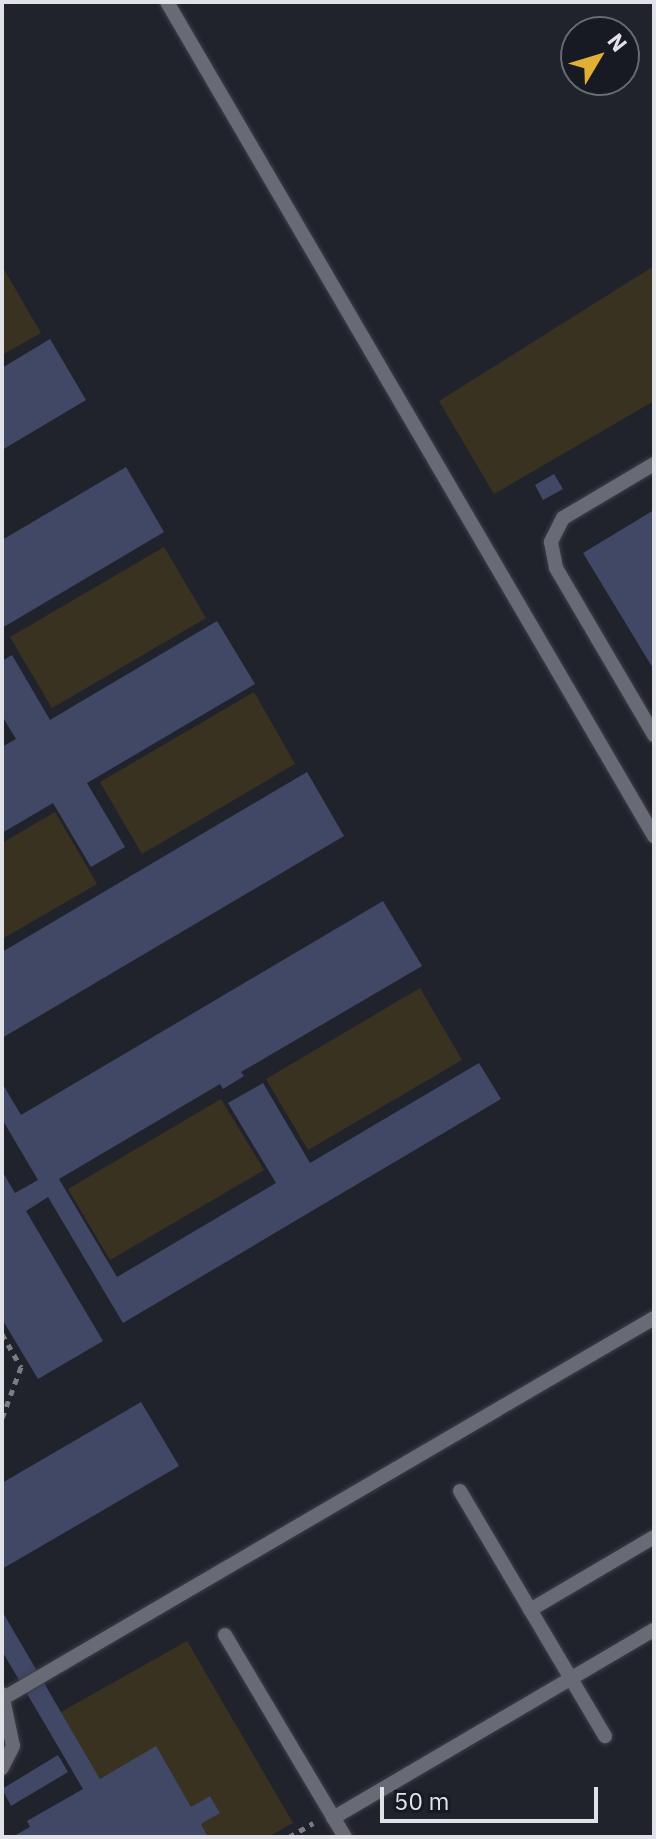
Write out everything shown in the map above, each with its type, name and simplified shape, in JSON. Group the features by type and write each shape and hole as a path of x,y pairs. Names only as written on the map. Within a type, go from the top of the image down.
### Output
{"lane":[{"path":"167,2 654,836"},
{"path":"654,464 563,518 551,542 556,568 654,735"},
{"path":"2,1768 13,1746 3,1697 654,1318"},
{"path":"460,1491 605,1736"},
{"path":"530,1610 654,1537"},
{"path":"333,1818 654,1630"},
{"path":"225,1635 345,1837"}],"path":[{"path":"2,1334 21,1367 2,1418"},
{"path":"301,1830 305,1837"}],"shaded area":[{"path":"2,266 41,333 2,355"},
{"path":"654,266 654,401 494,494 439,401"},
{"path":"164,547 206,618 52,708 10,637"},
{"path":"254,692 295,764 142,854 100,782"},
{"path":"55,812 97,884 2,939 2,843"},
{"path":"420,988 462,1060 308,1150 266,1079"},
{"path":"221,1099 264,1170 110,1260 68,1189"},
{"path":"187,1641 293,1823 268,1837 208,1837 201,1824 220,1813 210,1796 191,1807 156,1747 100,1779 61,1712"}],"building":[{"path":"50,339 86,400 2,450 2,368"},
{"path":"126,467 164,532 2,628 2,540"},
{"path":"554,474 563,489 543,500 535,485"},
{"path":"654,510 654,670 583,553"},
{"path":"217,621 255,684 87,783 125,847 91,867 53,803 2,833 2,747 16,739 2,716 2,661 12,655 50,720"},
{"path":"307,772 344,836 2,1038 2,952"},
{"path":"383,901 422,966 241,1072 244,1076 223,1089 220,1084 59,1179 117,1277 276,1183 228,1103 263,1083 310,1163 479,1063 501,1099 123,1323 48,1197 26,1211 103,1341 38,1379 2,1319 2,1171 15,1193 38,1180 2,1119 2,1083 21,1115"},
{"path":"141,1402 179,1466 2,1569 2,1483"},
{"path":"2,1611 100,1779 156,1746 191,1807 210,1796 220,1813 201,1824 208,1837 12,1837 30,1827 27,1821 83,1789 2,1651"},
{"path":"58,1755 68,1772 11,1806 2,1789"}]}
